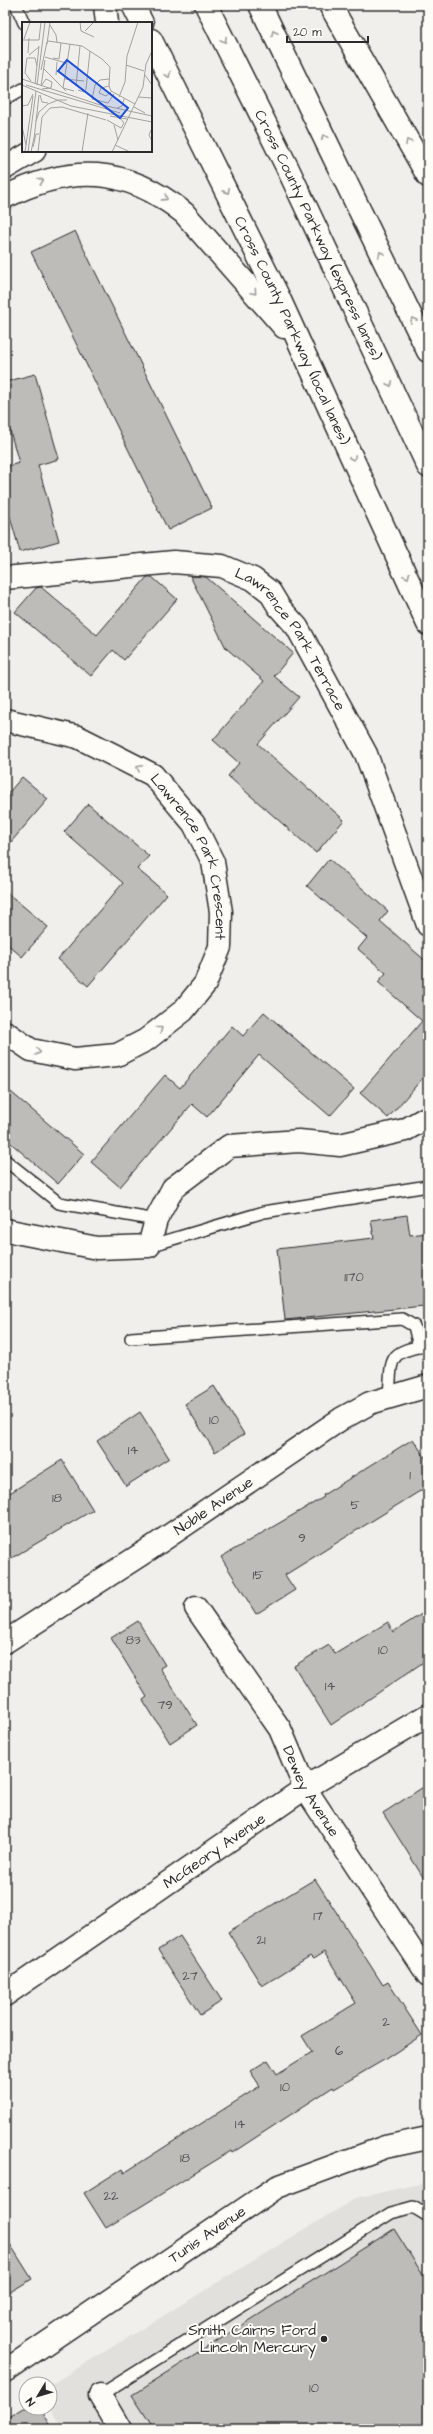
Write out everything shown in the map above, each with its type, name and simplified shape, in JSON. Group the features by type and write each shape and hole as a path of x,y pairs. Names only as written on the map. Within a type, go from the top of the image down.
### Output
{"main road":[{"path":"105,5 107,22"},
{"path":"133,5 142,22"},
{"name":"Cross County Parkway (express lanes)","path":"206,5 305,204 428,466"},
{"path":"260,5 428,351"},
{"path":"330,5 428,176"},
{"name":"Cross County Parkway (local lanes)","path":"152,42 301,346 428,624"},
{"path":"5,168 32,152"},
{"path":"5,197 28,185 48,179 78,174 106,175 125,179 147,188 166,199 184,213 301,346"},
{"name":"Lawrence Park Terrace","path":"5,578 174,562 222,566 253,579 270,592 279,607 297,627 366,754 428,925"},
{"name":"Lawrence Park Crescent","path":"5,720 78,737 153,775 194,824 213,862 221,912 220,947 205,984 183,1011 146,1040 117,1055 75,1059 30,1050 5,1032"},
{"path":"5,1230 96,1248 149,1246 156,1220 172,1188 229,1146 299,1140 340,1145 405,1130 428,1117"},
{"name":"Noble Avenue","path":"5,1642 151,1548 341,1419 370,1403 428,1386"},
{"name":"Dewey Avenue","path":"196,1608 280,1729 305,1788 428,1974"},
{"name":"McGeory Avenue","path":"5,1995 305,1788 428,1715"},
{"name":"Tunis Avenue","path":"5,2371 277,2186 385,2147 428,2138"},
{"path":"100,2395 120,2429"}],"lane":[{"path":"16,5 24,22"},
{"path":"5,99 22,90"},
{"path":"5,1160 59,1203 156,1220"},
{"path":"149,1246 264,1212 428,1186"},
{"path":"131,1338 402,1319 414,1326 424,1346 404,1349 397,1354 391,1363 389,1397"},
{"path":"100,2395 391,2213 413,2207 428,2216"}],"shaded area":[{"name":"Smith Cairns Ford Lincoln Mercury","path":"428,2182 428,2429 63,2429 55,2416 58,2416 58,2380 356,2198"}],"building":[{"path":"75,231 212,508 168,530 31,252"},
{"path":"35,374 59,459 38,465 59,541 20,552 5,499 5,467 19,463 5,413 5,382"},
{"path":"190,576 206,577 293,653 274,676 299,697 258,744 344,820 316,853 228,776 239,763 213,740 264,681 226,648"},
{"path":"147,577 152,577 177,599 124,660 113,650 91,676 15,612 36,588 41,587 97,635"},
{"path":"22,777 48,799 5,849 5,797"},
{"path":"88,804 149,856 137,869 167,894 88,986 58,959 123,883 64,832"},
{"path":"329,859 388,911 380,921 428,963 428,1072 388,1118 360,1093 422,1021 378,982 386,973 358,949 367,938 307,886"},
{"path":"5,891 48,927 22,957 5,942"},
{"path":"264,1012 354,1089 330,1116 259,1055 207,1117 192,1104 120,1187 91,1162 165,1075 180,1088 232,1026 243,1036"},
{"path":"5,1087 84,1154 58,1184 5,1138"},
{"path":"407,1215 410,1235 428,1233 428,1302 423,1303 424,1306 285,1320 277,1249 374,1238 371,1220"},
{"path":"214,1386 244,1434 215,1452 185,1404"},
{"path":"140,1412 169,1458 126,1486 97,1441"},
{"path":"413,1439 428,1462 428,1486 285,1575 295,1590 256,1614 221,1557 324,1497 323,1495"},
{"path":"62,1460 93,1510 5,1562 5,1496"},
{"path":"428,1610 428,1659 331,1725 294,1666 329,1645 335,1654 388,1622 393,1632"},
{"path":"138,1621 165,1665 160,1668 197,1725 170,1743 143,1700 147,1697 111,1638"},
{"path":"428,1784 428,1885 383,1813"},
{"path":"315,1879 383,1985 388,1982 422,2035 384,2060 334,2089 333,2087 232,2153 231,2151 106,2228 84,2193 122,2169 124,2173 260,2086 250,2071 268,2060 277,2074 312,2052 302,2036 356,2003 324,1952 313,1959 310,1956 262,1986 228,1932"},
{"path":"180,1936 222,2001 200,2015 158,1950"},
{"name":"Smith Cairns Ford Lincoln Mercury","path":"394,2229 428,2283 428,2429 154,2429 132,2395"},
{"path":"5,2236 32,2279 5,2295"},
{"path":"18,2411 18,2416 45,2416 53,2429 5,2429 5,2419"}],"place":[{"name":"Smith Cairns Ford Lincoln Mercury","path":"324,2339"}]}
